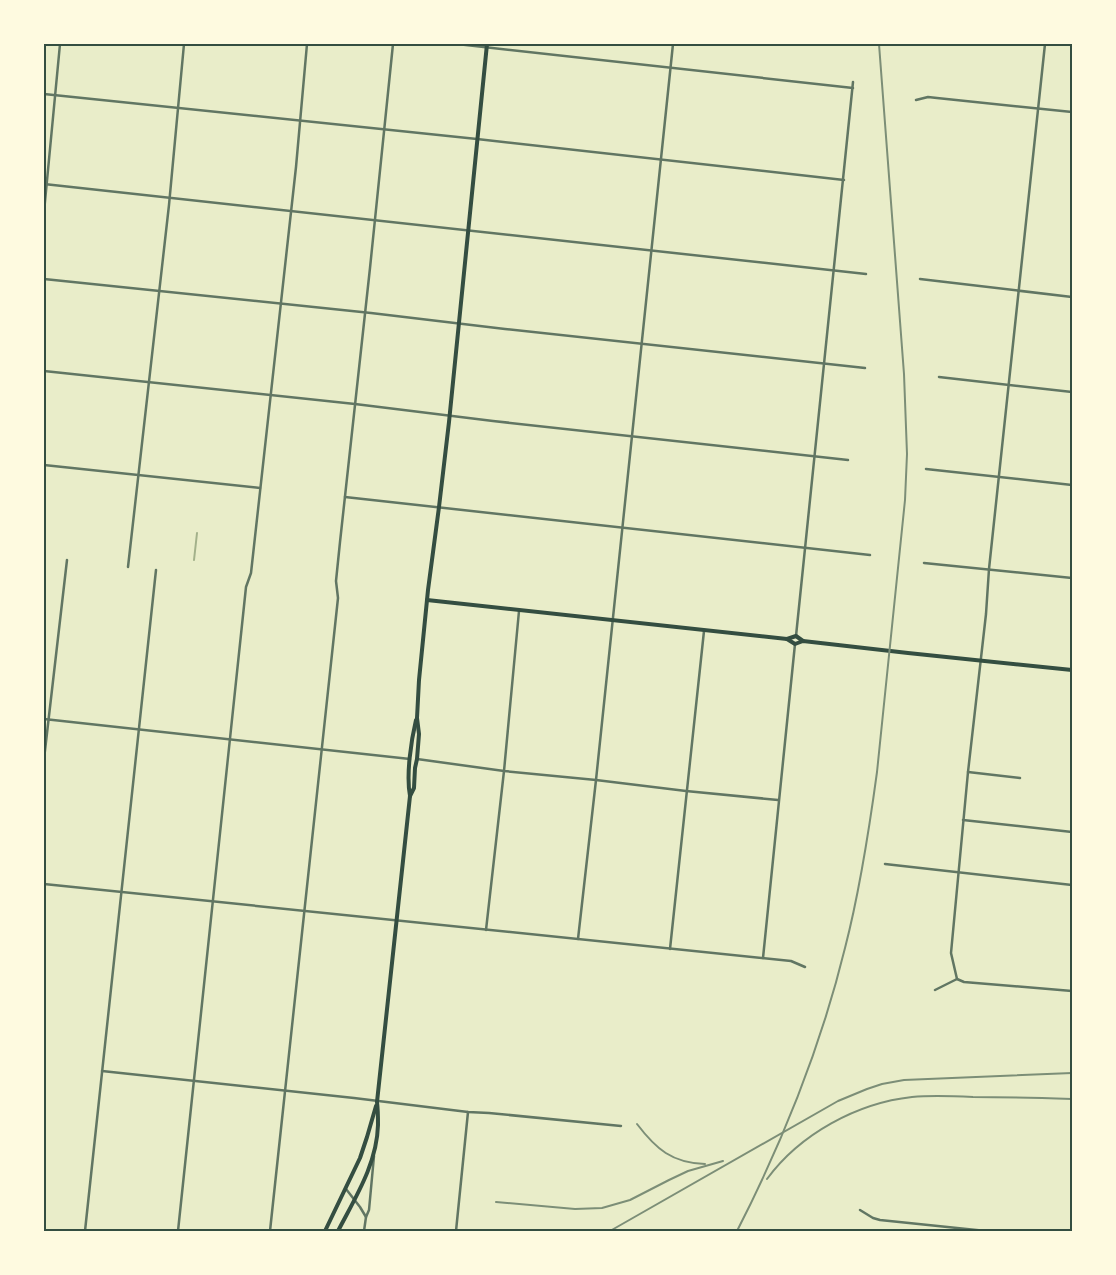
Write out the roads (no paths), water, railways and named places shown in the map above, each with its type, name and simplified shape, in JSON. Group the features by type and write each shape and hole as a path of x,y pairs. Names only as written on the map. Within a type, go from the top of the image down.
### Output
{"main road":[{"path":"410,796 414,788 417,759 419,680 427,600 440,507 487,45"},
{"path":"427,600 704,631 787,639 796,636 802,641"},
{"path":"787,639 795,644 802,641 1072,670"},
{"path":"338,1231 370,1165 376,1144 378,1126 377,1102 410,796 408,788 410,759 417,718"},
{"path":"325,1231 364,1147 377,1102"}],"street":[{"path":"44,212 45,184 60,44"},
{"path":"128,567 170,197 184,44"},
{"path":"178,1231 229,740 246,588 251,573 271,395 307,44"},
{"path":"270,1231 320,750 338,598 336,581 393,44"},
{"path":"457,44 487,45 853,88"},
{"path":"578,940 673,44"},
{"path":"957,979 951,953 958,872 1045,44"},
{"path":"796,636 853,82"},
{"path":"44,94 477,139 844,180"},
{"path":"916,100 928,97 1072,112"},
{"path":"45,184 866,274"},
{"path":"920,278 1072,297"},
{"path":"44,279 366,312 865,368"},
{"path":"44,371 848,460"},
{"path":"938,377 1072,392"},
{"path":"44,465 260,488"},
{"path":"926,469 1072,485"},
{"path":"345,497 870,555"},
{"path":"44,759 67,560"},
{"path":"924,563 1072,578"},
{"path":"85,1231 156,570"},
{"path":"486,930 504,771 519,610"},
{"path":"670,949 704,631"},
{"path":"763,958 795,644"},
{"path":"44,719 410,759"},
{"path":"417,759 504,771 778,800"},
{"path":"968,772 1020,778"},
{"path":"964,820 1072,832"},
{"path":"885,864 1072,885"},
{"path":"44,884 578,940 791,960 805,967"},
{"path":"935,990 957,979 964,982 1072,991"},
{"path":"102,1071 468,1112 621,1126"},
{"path":"456,1231 468,1112"},
{"path":"364,1231 369,1210 376,1144"},
{"path":"346,1189 366,1217"},
{"path":"860,1210 880,1220 986,1231"}],"waterway":[{"path":"194,560 197,533"}],"railway":[{"path":"737,1231 785,1128 812,1057 835,985 855,904 877,772 905,500 907,454 904,374 879,44"},
{"path":"610,1231 838,1101 867,1089 904,1080 1072,1073"},
{"path":"767,1179 796,1148 831,1123 871,1106 891,1100 935,1096 1072,1099"},
{"path":"637,1124 651,1141 666,1153 683,1161 705,1164"},
{"path":"496,1202 575,1209 602,1208 630,1200 688,1171 723,1161"}]}
